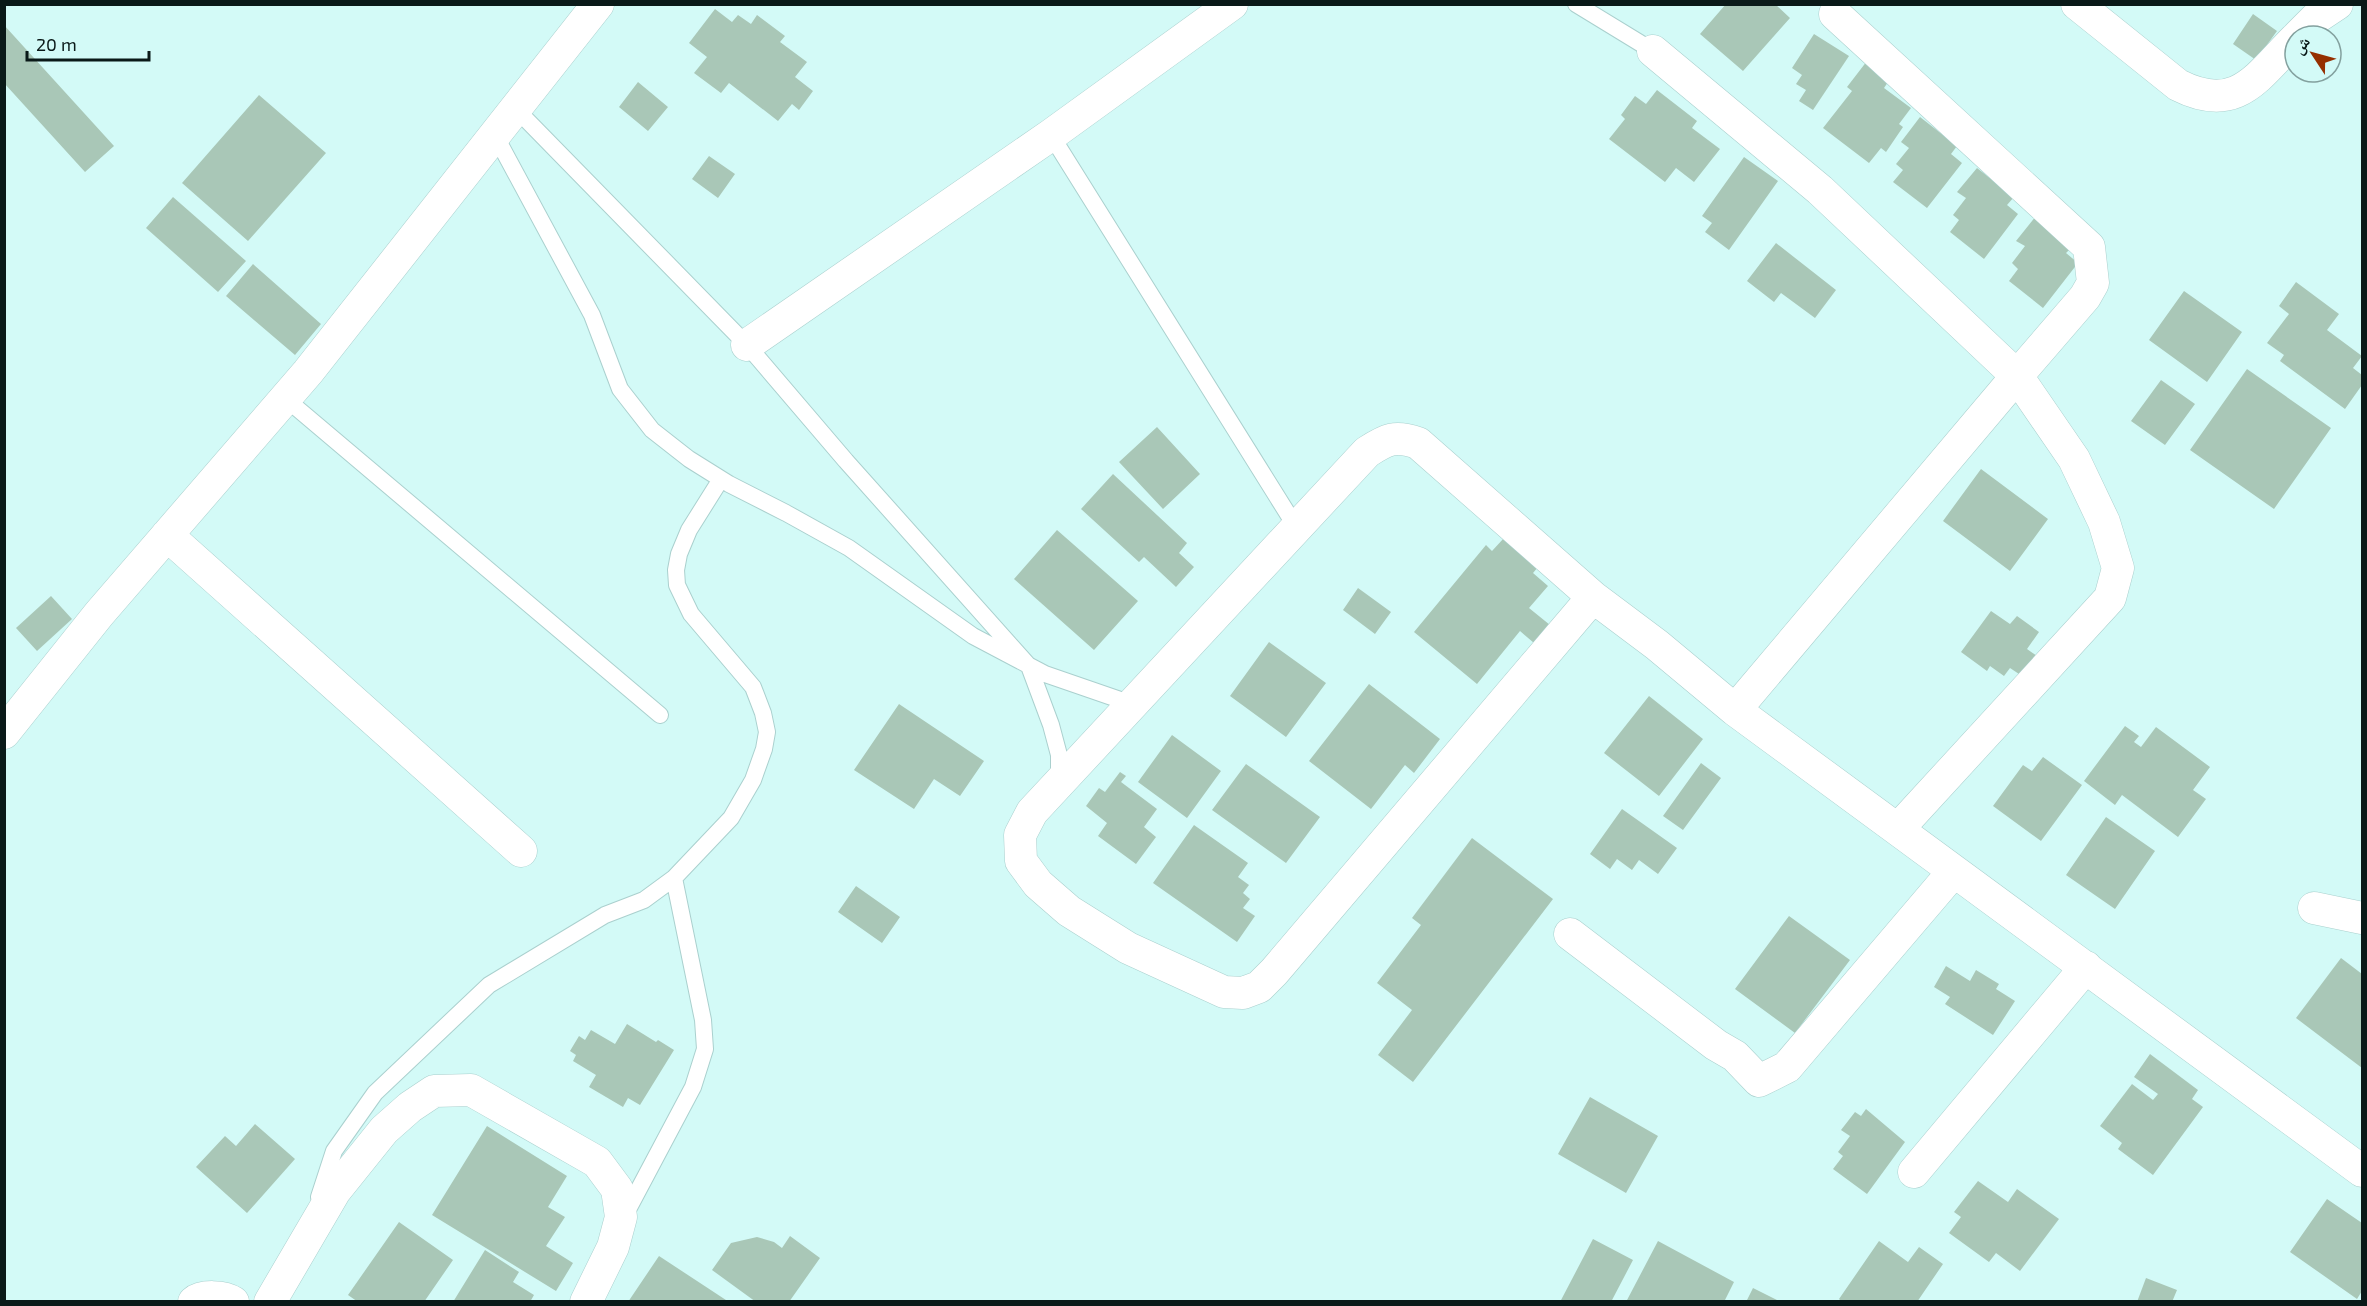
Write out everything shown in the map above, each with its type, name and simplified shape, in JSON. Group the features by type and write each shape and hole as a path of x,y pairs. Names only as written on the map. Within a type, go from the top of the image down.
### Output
{"street":[{"path":"4,733 99,614 285,398 352,316 598,4"},
{"path":"747,345 1051,135 1232,4"},
{"path":"2077,4 2178,85 2194,93 2221,98 2246,88 2283,51"},
{"path":"2310,24 2337,4"},
{"path":"1735,710 2085,297 2093,283 2089,248 1835,15"},
{"path":"1653,51 1820,190 2017,376 2074,459 2103,522 2118,568 2109,598 2077,636 1898,829"},
{"path":"1593,597 1259,987 1243,993 1224,992 1128,948 1069,911 1038,884 1022,861 1020,835 1032,812 1367,452 1383,441 1402,437 1418,442 1593,597 1657,645 1735,710 2362,1171"},
{"path":"167,535 521,851"},
{"path":"1570,934 1716,1045 1735,1056 1760,1081 1787,1067 1954,871"},
{"path":"2314,908 2362,918"},
{"path":"1914,1172 2086,967"},
{"path":"270,1302 335,1191 393,1122 434,1091 471,1090 597,1162 618,1189 621,1216 614,1247 586,1302"},
{"path":"194,1302 199,1298 229,1299 233,1302"}],"lane":[{"path":"1576,4 1653,51"},
{"path":"516,109 747,345 846,461 1029,666 1051,725 1059,755 1059,783"},
{"path":"495,135 592,315 620,389 652,430 689,459 721,479 849,548 973,636 1045,674 1132,704"},
{"path":"1051,135 1296,527"},
{"path":"285,398 660,715"},
{"path":"306,1238 334,1151 375,1093 489,985 604,915 644,900 674,878 731,818 753,780 764,749 767,732 763,712 753,687 691,614 677,585 676,570 679,554 689,530 721,479"},
{"path":"617,1231 693,1087 705,1049 703,1020 674,878"}],"building":[{"path":"1726,4 1775,4 1790,18 1743,71 1700,34"},
{"path":"715,9 732,22 738,15 751,24 757,15 785,36 780,42 807,62 795,77 813,91 799,110 792,104 778,121 729,83 721,93 694,73 707,57 689,43"},
{"path":"2253,14 2277,31 2256,60 2233,44"},
{"path":"4,25 114,146 85,172 4,83"},
{"path":"1814,34 1849,56 1813,110 1799,101 1806,90 1796,84 1802,75 1792,68"},
{"path":"1867,61 1890,79 1884,88 1911,108 1899,124 1903,127 1886,152 1881,148 1869,163 1823,128 1852,91 1847,87"},
{"path":"638,82 668,107 648,131 619,107"},
{"path":"1657,90 1697,121 1692,128 1720,149 1694,182 1676,168 1665,182 1609,139 1625,119 1621,115 1635,96 1646,104"},
{"path":"259,95 326,153 248,241 182,183"},
{"path":"1920,117 1957,146 1951,154 1962,163 1927,208 1893,182 1903,170 1896,164 1909,148 1901,142"},
{"path":"709,156 735,174 718,198 692,179"},
{"path":"1744,157 1778,181 1729,250 1705,232 1712,223 1702,216"},
{"path":"1977,168 2014,197 2007,205 2018,214 1984,259 1950,232 1959,220 1953,215 1966,198 1957,192"},
{"path":"173,197 246,261 218,292 146,228"},
{"path":"2036,216 2073,246 2066,253 2078,263 2043,308 2009,281 2018,269 2012,263 2025,246 2016,241"},
{"path":"1776,243 1836,290 1815,318 1781,293 1774,302 1747,281"},
{"path":"253,264 321,324 295,355 226,296"},
{"path":"2296,282 2339,314 2327,330 2362,356 2353,368 2362,375 2362,385 2345,409 2280,361 2284,355 2267,343 2289,314 2279,306"},
{"path":"2184,291 2242,332 2207,382 2149,340"},
{"path":"2247,369 2331,428 2274,509 2190,450"},
{"path":"2161,380 2195,404 2165,445 2131,421"},
{"path":"1157,427 1200,474 1163,509 1119,462"},
{"path":"1981,469 2048,519 2010,571 1943,521"},
{"path":"1113,474 1187,543 1179,553 1194,567 1176,587 1144,557 1139,562 1081,509"},
{"path":"1057,530 1138,601 1094,650 1014,579"},
{"path":"1504,538 1538,567 1533,573 1548,586 1529,608 1550,625 1534,643 1520,631 1477,684 1414,632 1486,545 1492,551"},
{"path":"1358,588 1391,612 1375,634 1343,610"},
{"path":"51,596 72,619 37,651 16,628"},
{"path":"1991,611 2010,624 2017,616 2039,632 2027,649 2037,656 2022,676 2010,668 2004,676 1990,666 1987,671 1961,652"},
{"path":"1269,642 1326,683 1286,737 1230,696"},
{"path":"1369,684 1440,739 1414,773 1405,765 1371,809 1309,761"},
{"path":"1649,696 1703,739 1659,796 1604,753"},
{"path":"899,704 984,761 960,796 934,779 914,809 854,770"},
{"path":"2125,726 2139,736 2134,742 2141,747 2156,727 2210,767 2193,790 2206,799 2178,837 2122,795 2115,805 2084,781"},
{"path":"1172,735 1221,771 1187,818 1138,782"},
{"path":"2043,757 2082,785 2041,841 1993,806 2023,765 2032,771"},
{"path":"1701,763 1721,778 1683,830 1663,816"},
{"path":"1246,764 1320,817 1286,863 1212,810"},
{"path":"1120,772 1126,776 1121,782 1157,809 1144,827 1156,837 1136,864 1098,836 1107,823 1086,806 1099,788 1105,792"},
{"path":"1622,809 1677,848 1658,874 1639,860 1632,870 1617,859 1610,869 1590,854"},
{"path":"2106,817 2155,851 2115,909 2066,875"},
{"path":"1194,825 1248,863 1238,877 1249,885 1243,893 1250,899 1243,908 1255,916 1237,942 1153,883"},
{"path":"1472,838 1553,899 1413,1082 1378,1055 1412,1010 1377,983 1421,925 1412,918"},
{"path":"856,886 900,917 882,943 838,912"},
{"path":"1789,916 1850,960 1795,1033 1735,989"},
{"path":"2341,958 2362,974 2362,1068 2296,1018"},
{"path":"1946,966 1970,981 1976,970 1999,984 1996,989 2015,1001 1993,1035 1945,1004 1950,997 1934,987"},
{"path":"627,1024 674,1050 640,1105 628,1098 623,1107 589,1087 596,1075 573,1061 576,1055 570,1051 579,1036 585,1040 591,1030 615,1044"},
{"path":"2150,1054 2198,1090 2192,1099 2203,1107 2153,1175 2118,1149 2122,1143 2100,1126 2132,1084 2153,1100 2158,1094 2134,1077"},
{"path":"1590,1097 1658,1136 1626,1193 1558,1154"},
{"path":"1866,1109 1905,1142 1867,1194 1833,1169 1843,1156 1838,1152 1850,1136 1841,1130 1855,1112 1861,1116"},
{"path":"255,1124 295,1159 247,1213 196,1167 225,1136 236,1146"},
{"path":"487,1126 567,1176 548,1207 565,1217 546,1246 573,1263 556,1291 432,1215"},
{"path":"1978,1181 2008,1202 2017,1189 2059,1219 2020,1271 1996,1253 1989,1262 1949,1233 1961,1217 1954,1212"},
{"path":"2327,1199 2362,1223 2362,1291 2357,1299 2290,1252"},
{"path":"399,1222 453,1260 424,1302 358,1302 348,1295"},
{"path":"790,1236 820,1258 789,1302 756,1302 712,1270 731,1243 757,1237 774,1242 782,1248"},
{"path":"1593,1239 1633,1260 1611,1302 1560,1302"},
{"path":"1658,1241 1734,1282 1724,1302 1626,1302"},
{"path":"1879,1241 1908,1262 1919,1247 1943,1264 1917,1302 1842,1302 1839,1299"},
{"path":"485,1250 519,1272 513,1282 534,1295 530,1302 453,1302"},
{"path":"659,1256 729,1302 628,1302"},
{"path":"2146,1278 2177,1290 2172,1302 2137,1302"},
{"path":"1753,1288 1781,1302 1746,1302"}]}
